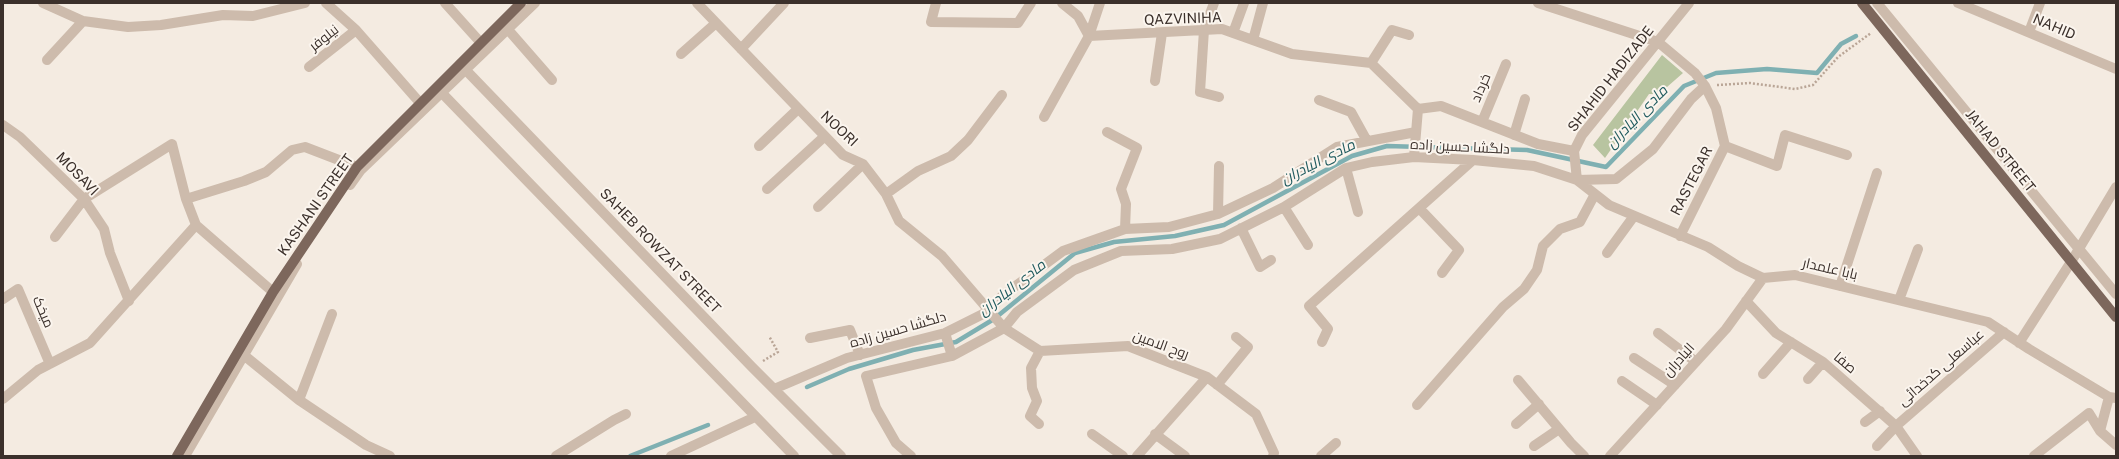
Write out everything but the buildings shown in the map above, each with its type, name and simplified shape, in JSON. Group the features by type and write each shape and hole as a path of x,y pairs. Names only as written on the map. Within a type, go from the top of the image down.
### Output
{"main road":[{"name":"KASHANI STREET","path":"177,456 241,353 273,292 357,167 421,104 463,67 481,43 505,26 521,3"},
{"name":"JAHAD STREET","path":"1862,3 2116,317"}],"street":[{"path":"42,3 83,22 128,26 161,25 223,15 254,16 305,3"},
{"path":"326,3 356,30 421,104"},
{"path":"445,3 481,43"},
{"path":"463,67 505,26 535,3"},
{"name":"NOORI","path":"696,3 843,155 863,164 886,194 899,221 942,256 1004,328"},
{"path":"741,49 784,3"},
{"path":"936,3 931,22 1018,23 1031,3"},
{"path":"1062,3 1078,16 1089,36"},
{"path":"1044,117 1089,36 1100,3"},
{"path":"1214,3 1204,30 1200,92 1219,97"},
{"path":"1233,33 1244,3"},
{"path":"1253,40 1263,3"},
{"path":"1538,3 1658,42"},
{"name":"SHAHID HADIZADE","path":"1577,180 1574,151 1582,135 1689,3"},
{"name":"JAHAD STREET","path":"1877,3 2116,294"},
{"path":"2029,32 2040,3"},
{"name":"NAHID","path":"1965,4 2116,69"},
{"path":"47,60 83,22"},
{"path":"681,54 716,23"},
{"path":"505,26 552,80"},
{"name":"QAZVINIHA","path":"1089,36 1222,29 1292,54 1371,63"},
{"name":"نیلوفر","path":"309,67 356,30"},
{"path":"1409,35 1392,30 1371,63 1418,109 1414,157"},
{"path":"1155,81 1162,33"},
{"name":"RASTEGAR","path":"1658,42 1695,73 1705,86 1716,108 1725,146 1680,236"},
{"name":"خرداد","path":"1482,122 1506,64"},
{"name":"SAHEB ROWZAT STREET","path":"463,67 752,367 841,456"},
{"path":"1577,180 1616,179 1653,149 1691,99 1705,86"},
{"path":"185,456 241,353 315,234 360,171 438,90 794,456"},
{"path":"886,194 918,171 951,156 968,140 1002,95"},
{"path":"1514,135 1525,99"},
{"path":"1320,100 1350,112 1367,141"},
{"name":"دلگشا حسین زاده","path":"1418,109 1442,106 1538,144 1574,151"},
{"path":"759,146 798,109"},
{"name":"MOSAVI","path":"3,126 20,137 84,199 104,229 110,253 129,301"},
{"path":"1107,132 1137,148 1121,189 1126,204 1125,229"},
{"name":"دلگشا حسین زاده","path":"774,389 847,358 945,333 990,311 1002,296 1063,251 1125,229 1169,227 1218,214 1273,188 1337,147 1416,132"},
{"path":"1725,146 1777,166 1785,135 1847,155"},
{"path":"767,189 825,136"},
{"path":"55,237 84,199 172,144 186,199 196,225 273,292"},
{"path":"186,199 244,181 266,172 292,150 305,147 357,167"},
{"name":"دلگشا حسین زاده","path":"911,456 896,443 876,408 866,376 952,356 1004,328 1017,312 1074,270 1121,252 1172,249 1220,238 1284,207 1346,168 1372,162 1414,157 1473,160 1534,166 1577,180"},
{"path":"1322,342 1328,329 1309,306 1473,160"},
{"path":"818,207 863,164"},
{"path":"1218,214 1219,166"},
{"path":"1346,168 1358,212"},
{"path":"1840,286 1877,173"},
{"path":"1577,180 1609,206 1708,247 1738,266 1763,278"},
{"path":"2020,343 2116,187"},
{"path":"1417,405 1503,307 1524,289 1537,270 1544,246 1560,229 1580,222 1595,194"},
{"path":"1284,207 1308,246"},
{"path":"1419,208 1459,250 1442,273"},
{"path":"1608,253 1634,216"},
{"path":"3,399 38,370 90,343 196,225"},
{"path":"1241,228 1260,267 1272,260"},
{"path":"1899,300 1918,249"},
{"name":"بابا علمدار","path":"1763,278 1795,275 1988,322 2020,343 2112,397"},
{"name":"الیادران","path":"1610,456 1726,329 1763,278"},
{"name":"میخک","path":"3,299 18,289 50,364"},
{"name":"صفا","path":"1746,301 1776,333 1823,362 1880,411 1896,426 1917,456"},
{"path":"299,400 332,314"},
{"path":"1004,328 1040,351 1031,368 1032,388 1037,401 1030,416 1039,424"},
{"path":"810,338 850,330 860,355"},
{"name":"عباسعلی کدخدائی","path":"1877,446 1896,426 2004,332"},
{"path":"945,333 952,356"},
{"path":"1658,333 1696,362"},
{"path":"1217,384 1248,347 1236,337"},
{"path":"1763,374 1791,342"},
{"name":"روح الامین","path":"1040,351 1128,346 1208,377 1256,414 1274,453 1272,456"},
{"path":"241,353 299,400 366,445 390,456"},
{"path":"1634,358 1674,386"},
{"path":"1808,379 1823,362"},
{"path":"1137,456 1155,434 1208,377"},
{"path":"1518,380 1584,456"},
{"path":"1622,381 1657,406"},
{"path":"2100,431 2112,397"},
{"path":"1516,424 1539,404"},
{"path":"1865,422 1880,411"},
{"path":"2034,456 2089,413 2100,431 2116,445"},
{"path":"556,456 626,414"},
{"path":"671,456 685,453 755,417"},
{"path":"1534,446 1559,429"},
{"path":"1092,434 1123,456"},
{"path":"1155,434 1185,456"},
{"path":"1321,456 1336,443"}],"path":[{"path":"1705,86 1750,83 1795,89 1813,85 1838,57 1881,26"},
{"path":"752,367 778,352 769,336"}],"green space":[{"path":"1662,55 1683,73 1659,94 1649,94 1605,158 1593,145"}],"waterway":[{"name":"مادی الیادران","path":"807,387 849,369 913,350 956,342 994,319 1075,253 1114,242 1175,236 1224,225 1352,156 1387,146 1527,150 1606,167 1684,86 1716,73 1767,69 1817,73 1841,44 1856,36"},
{"name":"مادی الیادران","path":"630,456 708,425"}]}
